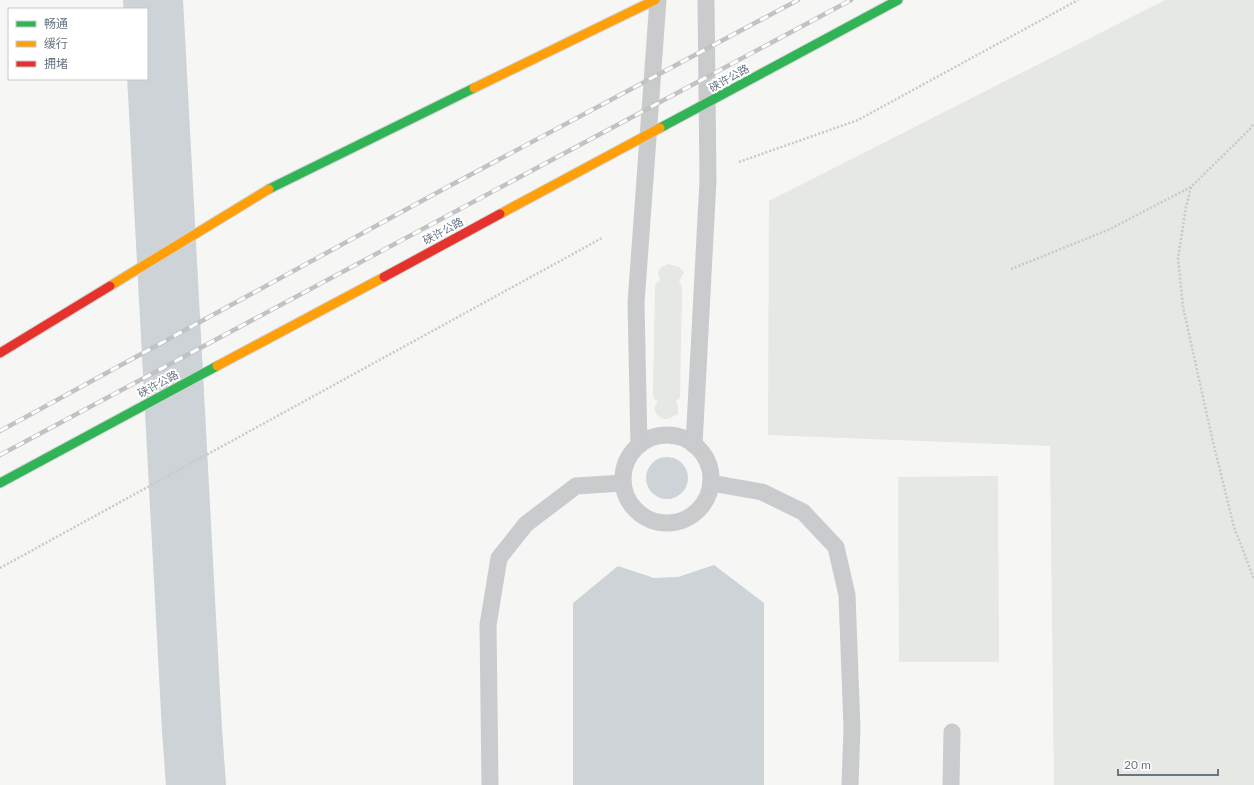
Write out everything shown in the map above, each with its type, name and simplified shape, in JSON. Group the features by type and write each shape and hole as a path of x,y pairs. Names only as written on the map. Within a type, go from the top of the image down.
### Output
{"highway":[{"path":"0,353 270,188 655,0"},
{"name":"硖许公路","path":"0,482 898,0"}],"lane":[{"path":"639,445 636,303 658,0"},
{"path":"694,445 708,180 706,0"},
{"path":"667,435 681,437 694,445 704,455 710,468 711,483 707,497 699,510 687,518 674,523 659,523 645,518 634,509 626,497 623,483 624,468 630,455 639,445 652,437 667,435"},
{"path":"490,785 488,625 499,558 526,524 576,486 623,483"},
{"path":"711,483 762,492 803,512 836,547 847,595 852,728 850,785"},
{"path":"951,785 952,732"}],"path":[{"path":"739,162 858,120 1078,0"},
{"path":"1011,269 1108,230 1191,187 1246,134 1254,123"},
{"path":"1191,187 1186,207 1178,258 1183,307 1213,442 1234,527 1254,579"},
{"path":"0,568 78,527 602,238"}],"shaded area":[{"path":"1165,0 1254,0 1254,785 1054,785 1050,446 768,435 769,201"},
{"path":"668,264 679,267 684,272 679,281 682,287 680,398 676,401 678,406 678,414 670,418 663,419 658,416 654,408 658,401 654,399 653,393 655,288 656,283 660,281 658,273 660,268"},
{"path":"667,457 675,459 684,467 688,478 686,486 678,495 667,499 659,497 650,489 646,478 648,470 656,461"},
{"path":"998,476 999,662 899,662 898,477"},
{"path":"714,565 764,603 764,785 573,785 573,603 618,566 654,578 678,577"}],"waterway":[{"path":"153,0 196,785"}],"railway":[{"path":"0,431 440,191 798,0"},
{"path":"0,455 851,0"}],"traffic: fast":[{"path":"660,128 898,0"},
{"path":"269,189 474,88"},
{"path":"0,483 217,366"}],"traffic: slow":[{"path":"474,88 655,0"},
{"path":"500,214 660,128"},
{"path":"110,286 269,189"},
{"path":"217,366 384,277"}],"traffic: jam":[{"path":"384,277 500,214"},
{"path":"0,353 110,286"}]}
